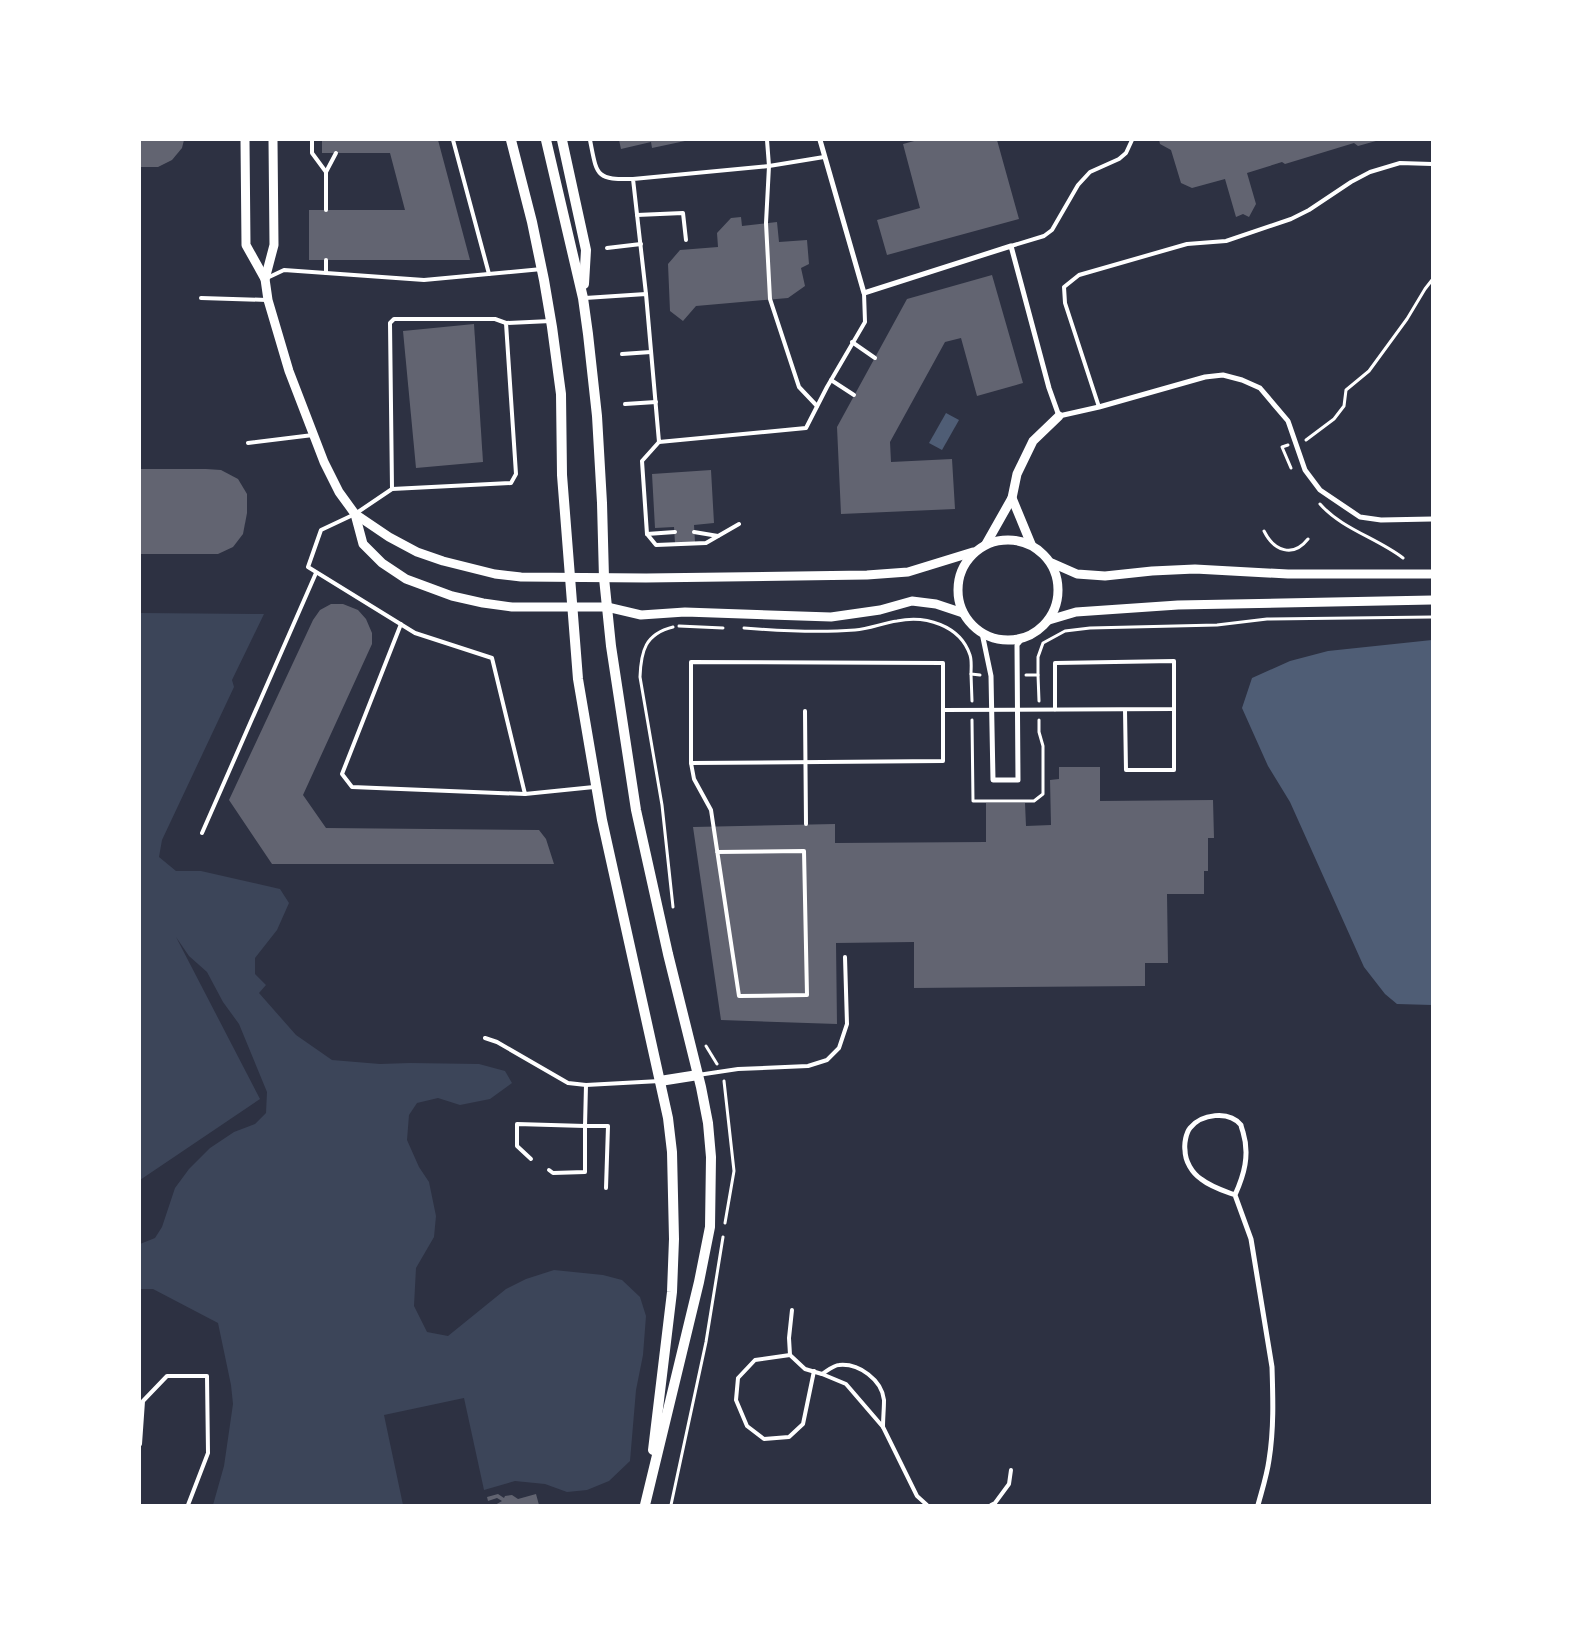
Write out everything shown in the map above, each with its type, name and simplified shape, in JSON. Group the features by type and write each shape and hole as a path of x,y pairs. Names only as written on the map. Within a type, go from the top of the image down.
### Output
{"main road":[{"path":"511,140 542,269 561,394 562,475 578,680 602,820 668,1118 672,1152 674,1239 672,1292 645,1505"},
{"path":"546,140 583,298 597,416 604,578 610,646 636,810 668,954 698,1075 708,1123 711,1157 710,1227 699,1282 647,1494"},
{"path":"562,140 586,250 583,298"},
{"path":"660,1081 698,1075"}],"street":[{"path":"245,140 246,245 264,279 268,300 289,371 324,462 339,492 355,514 389,537 417,552 443,561 495,574 521,577 775,577 908,572 973,552 986,544 1004,539 1013,539 1031,544"},
{"path":"264,279 274,244 273,140"},
{"path":"820,140 864,293 1011,246 1059,416"},
{"path":"986,544 1012,498 1017,474 1033,441 1059,416 1099,407 1180,383 1223,375 1242,380 1260,388 1288,421 1305,470 1320,490 1360,517 1381,520 1432,519"},
{"path":"1012,498 1031,544 1052,563 1077,574 1105,576 1195,569 1288,574 1432,574"},
{"path":"355,514 363,544 382,563 406,579 452,596 483,603 512,606 607,606 641,615 685,612 831,617 880,610 912,601 936,604 963,613"},
{"path":"973,552 962,568 958,585 958,600 963,613 982,633 995,639 1008,641 1022,639 1037,632 1049,620 1056,607 1059,592 1058,577 1052,563"},
{"path":"1049,620 1076,612 1178,604 1432,600"},
{"path":"982,633 991,676 993,780 1018,780 1017,645 1022,639"},
{"path":"1235,1195 1200,1179 1185,1158 1184,1145 1189,1129 1202,1119 1216,1115 1229,1117 1241,1126 1246,1142 1246,1161 1243,1176 1235,1195 1250,1239 1272,1367 1273,1413 1269,1460 1258,1505"}],"lane":[{"path":"312,140 312,152 326,172"},
{"path":"453,140 489,274"},
{"path":"590,140 596,169 603,177 613,180 770,166 824,157"},
{"path":"767,140 770,166 766,223 770,299 799,387 817,406"},
{"path":"1011,246 1044,236 1052,230 1078,185 1090,172 1119,159 1126,153 1132,140"},
{"path":"326,210 326,172 336,153"},
{"path":"1099,407 1065,303 1064,287 1079,275 1187,244 1226,241 1291,219 1310,210 1350,182 1370,172 1400,164 1432,164"},
{"path":"634,179 659,442"},
{"path":"637,215 683,213 686,240"},
{"path":"607,248 641,244"},
{"path":"326,260 326,274"},
{"path":"264,279 284,270 424,280 542,269"},
{"path":"739,524 706,543 656,545 647,534 642,461 659,442 806,428 852,342 865,322 864,293"},
{"path":"583,298 646,294"},
{"path":"201,298 268,300"},
{"path":"392,489 390,323 394,319 495,319 506,322 551,321"},
{"path":"506,322 516,474 511,483 392,489 355,514 321,530 308,567 415,633 492,658 525,794"},
{"path":"852,342 875,358"},
{"path":"622,354 651,352"},
{"path":"831,380 854,395"},
{"path":"626,404 656,402"},
{"path":"248,443 313,434"},
{"path":"647,534 675,532"},
{"path":"694,532 718,536"},
{"path":"202,833 316,572"},
{"path":"401,624 342,774 352,787 525,794 596,787"},
{"path":"1055,710 1055,663 1174,661 1174,770 1126,770 1125,710"},
{"path":"691,762 943,761 943,663 691,662 691,762 694,779 711,810 717,852 739,996 807,995 804,851 717,852"},
{"path":"943,710 1174,709"},
{"path":"805,711 806,824"},
{"path":"698,1075 738,1070 808,1066 828,1060 839,1048 847,1024 845,957"},
{"path":"486,1038 497,1042 568,1083 586,1085 660,1081"},
{"path":"549,1170 553,1173 585,1172 586,1085"},
{"path":"531,1159 517,1146 517,1124 608,1126 606,1188"},
{"path":"792,1310 789,1338 790,1354 805,1369 846,1384 883,1427 917,1496 926,1505"},
{"path":"790,1354 755,1360 738,1378 736,1400 747,1426 764,1439 789,1437 803,1424 814,1371"},
{"path":"822,1374 838,1365 853,1366 868,1373 879,1386 884,1399 883,1427"},
{"path":"140,1444 143,1401 166,1376 207,1376 208,1453 188,1505"},
{"path":"991,1505 995,1503 1009,1484 1011,1470"}],"path":[{"path":"1296,476 1282,447 1308,439 1334,419 1344,406 1346,390 1369,371 1407,319 1432,280"},
{"path":"1317,502 1355,531 1389,547 1403,558"},
{"path":"1264,531 1268,540 1285,550 1294,550 1303,546 1308,539"},
{"path":"1039,702 1038,657 1043,643 1065,631 1090,628 1217,625 1267,619 1432,617"},
{"path":"739,628 812,633 858,630 898,620 925,619 951,629 965,644 970,657 972,702"},
{"path":"649,641 655,634 674,626 729,628"},
{"path":"971,674 991,676"},
{"path":"1017,675 1038,675"}],"shaded area":[{"path":"946,413 959,420 942,450 929,443"},
{"path":"140,613 264,614 232,680 234,687 162,840 159,857 176,871 201,871 280,889 289,903 277,930 255,958 255,974 266,985 259,993 296,1035 332,1060 380,1064 479,1064 505,1071 512,1083 490,1099 460,1105 438,1098 417,1103 409,1115 407,1140 419,1167 429,1182 436,1216 434,1237 416,1268 414,1306 427,1332 448,1336 506,1289 526,1279 554,1270 603,1275 622,1280 640,1297 646,1316 643,1355 636,1390 630,1461 609,1481 587,1490 567,1492 545,1484 515,1481 484,1490 464,1398 384,1415 403,1505 213,1505 224,1466 233,1404 218,1323 153,1289 140,1289 140,1244 155,1238 162,1227 175,1188 189,1169 210,1148 234,1132 255,1124 266,1113 267,1092 239,1024 223,1002 207,972 189,956 176,937 260,1099 140,1180"},
{"path":"1432,640 1432,1005 1397,1004 1385,994 1364,967 1290,802 1268,766 1242,708 1252,678 1290,661 1328,651"}],"building":[{"path":"140,140 184,140 182,148 172,160 158,167 140,167"},
{"path":"322,140 438,140 470,260 309,260 309,210 405,210 390,153 322,153"},
{"path":"619,140 685,141 652,148 651,142 621,149"},
{"path":"918,140 997,140 1019,219 887,255 877,220 920,208 903,144"},
{"path":"1159,140 1376,141 1358,146 1354,143 1285,164 1282,162 1247,173 1256,204 1249,217 1243,214 1236,217 1225,179 1192,188 1181,183 1171,150 1160,144"},
{"path":"741,217 742,226 777,222 779,242 807,240 809,264 801,268 805,286 788,298 696,306 683,321 670,311 668,264 680,250 718,247 717,233 731,218"},
{"path":"992,275 1023,383 977,396 961,338 945,342 890,442 891,462 952,459 955,509 841,514 837,427 907,299"},
{"path":"474,324 483,462 416,468 403,331"},
{"path":"140,469 221,470 238,479 247,494 247,513 243,534 233,547 218,554 140,554"},
{"path":"711,470 714,523 694,525 695,542 675,543 674,527 655,528 652,474"},
{"path":"331,604 343,604 358,610 366,619 372,633 372,644 303,795 326,828 539,830 546,839 554,864 272,864 229,800 313,620 320,610"},
{"path":"1059,767 1100,767 1100,801 1213,800 1214,838 1208,838 1208,871 1204,871 1204,894 1167,894 1168,963 1145,963 1145,986 914,988 914,942 836,943 837,1024 721,1020 693,827 835,824 835,843 986,842 986,803 1025,803 1026,826 1051,825 1050,780 1059,779"},
{"path":"498,1494 504,1498 505,1496 512,1495 518,1499 536,1494 539,1505 495,1505 502,1501 497,1498 488,1501 487,1497"}]}
